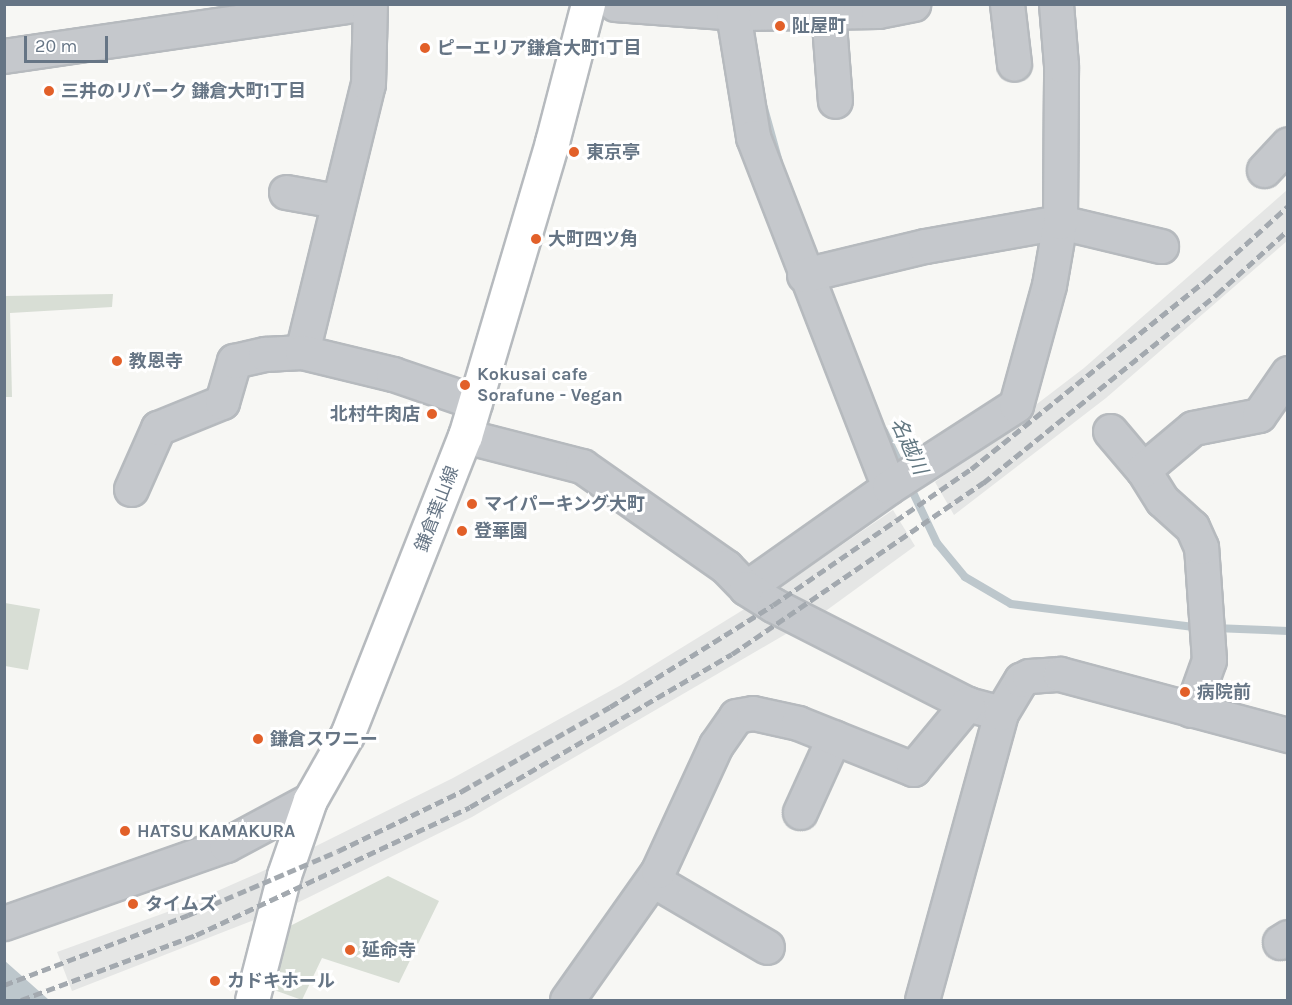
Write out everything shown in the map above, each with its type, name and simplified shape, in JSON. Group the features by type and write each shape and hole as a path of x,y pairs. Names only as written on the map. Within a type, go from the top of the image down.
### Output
{"main road":[{"name":"鎌倉葉山線","path":"252,1000 284,875 310,800 347,735 465,436 588,4"}],"street":[{"path":"4,56 362,4"},
{"path":"302,352 336,201 368,84 370,4"},
{"path":"615,4 746,13 878,11 913,4"},
{"path":"1007,4 1014,64"},
{"path":"746,588 889,487 1016,405 1049,285 1060,222 1061,65 1056,4"},
{"path":"828,11 835,101"},
{"path":"746,13 753,137 804,275 889,487"},
{"path":"1264,170 1287,144"},
{"path":"286,192 336,201"},
{"path":"804,275 926,246 1060,222 1161,246"},
{"path":"131,489 158,428 222,402 234,361 265,354 302,352 393,374 476,402"},
{"path":"1143,470 1192,428 1259,416 1287,373"},
{"path":"1110,431 1143,470 1162,500 1192,526 1201,547 1209,660 1191,710"},
{"path":"465,436 582,466 726,567 746,588 843,643 967,704 1001,713"},
{"path":"922,1000 1001,713 1021,680 1029,675 1060,674 1287,735"},
{"path":"567,1000 653,879 716,746 736,716 771,716 834,737 913,769 967,704"},
{"path":"800,812 834,737"},
{"path":"4,923 226,844 310,800"},
{"path":"653,879 767,947"}],"shaded area":[{"path":"1287,190 1287,241 1106,398 954,515 935,482 1084,368"},
{"path":"113,294 112,307 10,313 12,397 5,397 5,296"},
{"path":"893,510 915,546 827,610 472,817 291,906 308,850 453,778 621,685 777,589"},
{"path":"5,603 40,609 28,670 5,666"},
{"path":"272,867 259,918 72,991 57,952 181,907"},
{"name":"延命寺","path":"388,876 439,901 399,983 322,958 302,1000 274,990 290,926"},
{"path":"5,961 49,1000 5,1000"}],"waterway":[{"name":"名越川","path":"764,108 779,162"},
{"name":"名越川","path":"884,431 903,470"},
{"name":"名越川","path":"908,482 937,543 965,577 1011,604 1201,628"},
{"name":"名越川","path":"1214,628 1288,631"}],"railway":[{"path":"4,985 188,915 338,851 462,791 610,707 773,605 971,469 1205,281 1288,206"},
{"path":"21,1000 196,935 470,807 732,654 983,483 1217,294 1288,230"}],"place":[{"name":"阯屋町","path":"780,26"},
{"name":"ピーエリア鎌倉大町1丁目","path":"425,48"},
{"name":"三井のリパーク 鎌倉大町1丁目","path":"49,91"},
{"name":"東京亭","path":"574,152"},
{"name":"大町四ツ角","path":"536,239"},
{"name":"教恩寺","path":"117,361"},
{"name":"Kokusai cafe Sorafune - Vegan","path":"465,385"},
{"name":"北村牛肉店","path":"432,414"},
{"name":"マイパーキング大町","path":"472,504"},
{"name":"登華園","path":"462,531"},
{"name":"病院前","path":"1185,692"},
{"name":"鎌倉スワニー","path":"258,739"},
{"name":"HATSU KAMAKURA","path":"125,831"},
{"name":"タイムズ","path":"133,904"},
{"name":"延命寺","path":"350,950"},
{"name":"カドキホール","path":"215,981"}]}
